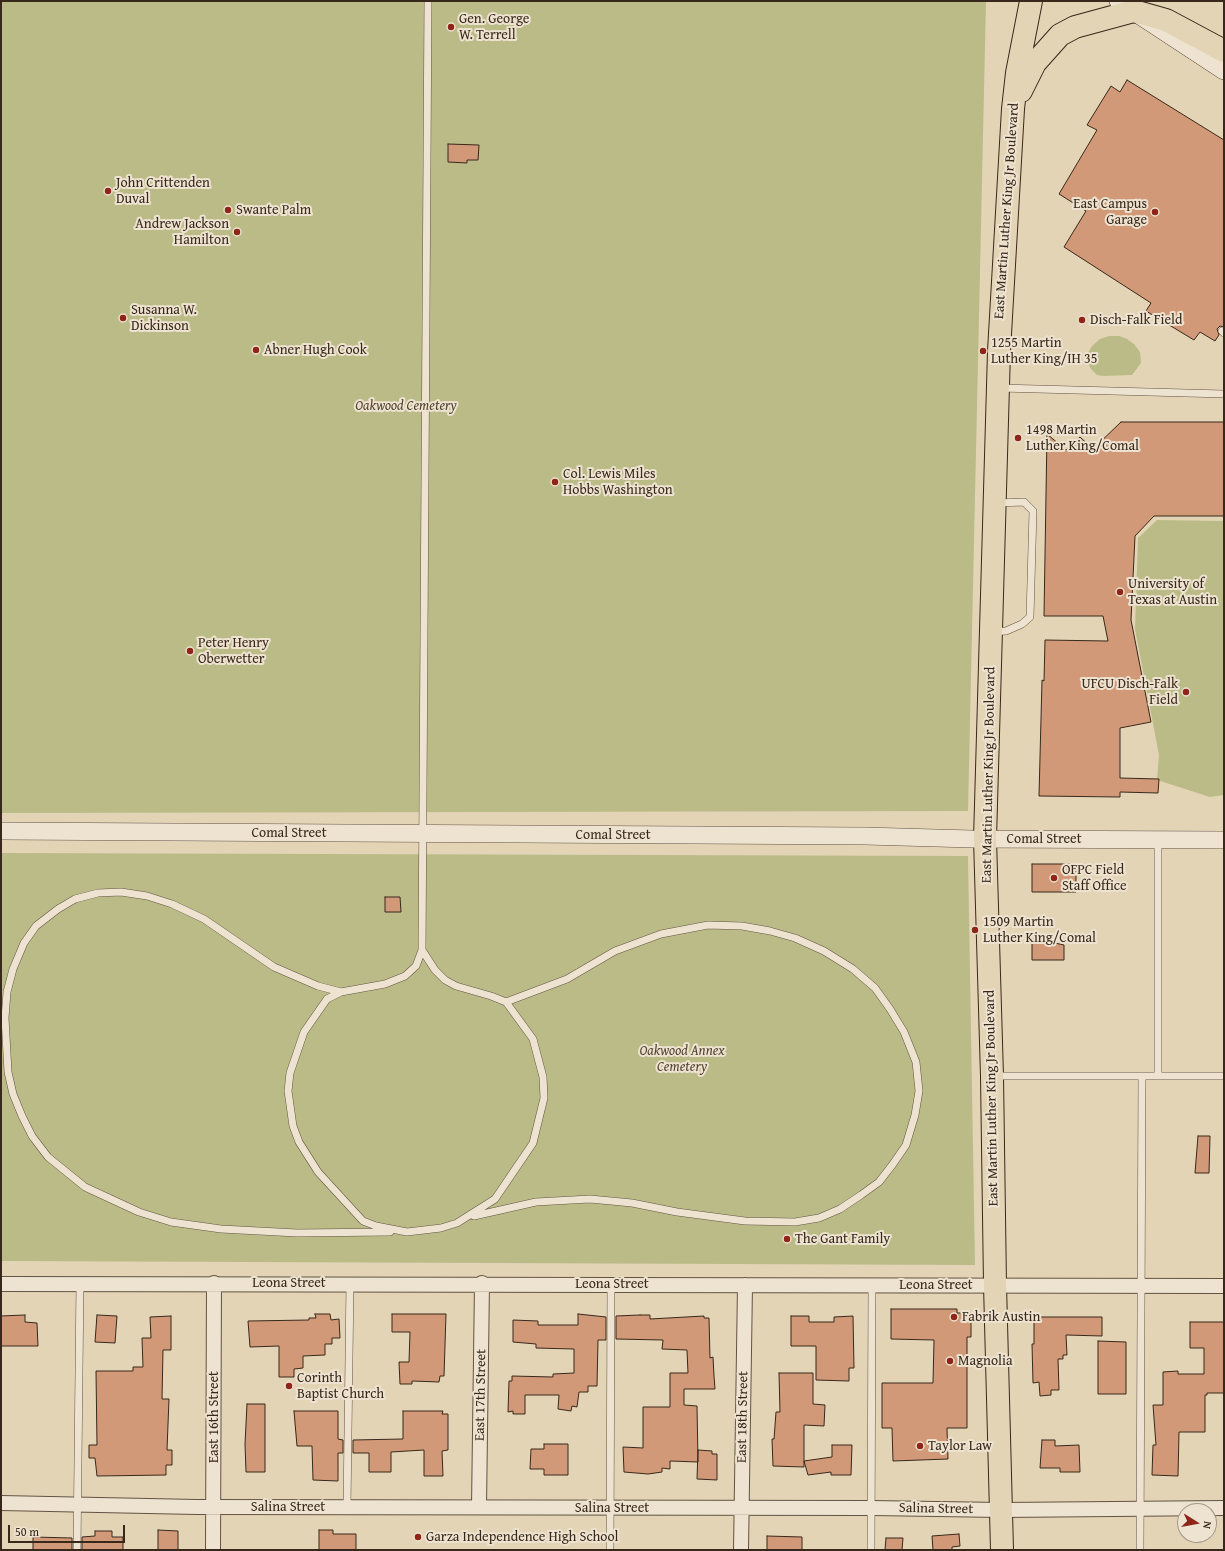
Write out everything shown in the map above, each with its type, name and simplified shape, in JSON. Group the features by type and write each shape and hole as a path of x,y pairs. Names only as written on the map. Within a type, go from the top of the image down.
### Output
{"main road":[{"name":"East Martin Luther King Jr Boulevard","path":"1002,1550 1002,1510 994,1285 992,1076 986,839 998,388 1013,108 1017,73 1031,1"},
{"path":"1013,108 1035,63 1060,35 1075,27 1126,6 1166,20 1224,51"},
{"path":"1126,6 1224,70"}],"street":[{"name":"Comal Street","path":"1,831 865,836 986,839 1224,840"},
{"name":"East 16th Street","path":"213,1550 214,1283"},
{"name":"Leona Street","path":"1,1284 482,1283 1224,1286"},
{"name":"East 17th Street","path":"479,1508 482,1283"},
{"name":"East 18th Street","path":"741,1550 745,1285"},
{"name":"Salina Street","path":"1,1503 347,1508 871,1508 1002,1510 1224,1508"}],"lane":[{"path":"407,1232 376,1226 364,1221 318,1172 299,1142 293,1126 288,1092 290,1073 304,1032 316,1012 327,998 342,992 386,984 405,976 416,966 422,950 428,1"},
{"path":"998,388 1224,394"},
{"path":"991,633 1006,631 1022,624 1030,617 1033,511 1024,502 995,503"},
{"path":"1158,840 1158,1076"},
{"path":"342,992 318,986 274,967 204,919 172,904 147,896 121,892 98,893 75,899 36,926 24,943 13,969 7,992 5,1018 8,1066 13,1094 32,1136 48,1157 86,1187 139,1212 171,1222 241,1231 297,1233 407,1232 441,1228 457,1223 469,1217 495,1199 533,1143 544,1098 543,1076 533,1039 506,1002 456,986 445,980 435,970 422,950"},
{"path":"469,1217 536,1202 590,1200 632,1203 677,1212 745,1221 795,1222 819,1218 840,1209 880,1182 906,1145 916,1109 919,1091 916,1062 904,1032 890,1009 874,988 853,969 824,951 796,938 770,931 742,926 708,925 661,934 615,951 567,979 506,1002"},
{"path":"992,1076 1224,1076"},
{"path":"1140,1550 1142,1076"},
{"path":"77,1550 80,1283"},
{"path":"347,1508 350,1283"},
{"path":"610,1550 611,1284"},
{"path":"871,1550 872,1285"}],"green space":[{"name":"Oakwood Cemetery","path":"1,1 986,1 968,811 1,813"},
{"path":"1109,336 1119,336 1127,339 1134,344 1140,352 1141,363 1132,375 1103,376 1097,375 1091,369 1087,361 1088,353 1092,346 1100,339"},
{"name":"UFCU Disch-Falk Field","path":"1157,520 1224,521 1224,795 1210,797 1157,780 1159,755 1135,629 1138,538"},
{"name":"Oakwood Annex Cemetery","path":"1,853 968,856 975,1265 1,1261"}],"building":[{"name":"East Campus Garage","path":"1127,80 1224,140 1224,327 1220,326 1217,329 1219,335 1215,341 1200,332 1194,340 1146,311 1151,303 1064,247 1086,211 1059,194 1097,130 1087,125 1111,86 1120,92"},
{"path":"448,144 479,145 478,160 467,160 467,163 448,162"},
{"path":"1121,422 1224,422 1224,516 1154,516 1135,536 1131,620 1151,722 1120,728 1120,778 1159,779 1158,793 1120,792 1120,797 1039,796 1042,680 1044,681 1045,640 1108,641 1103,616 1044,616 1047,434 1066,450 1080,437 1093,449"},
{"name":"OFPC Field Staff Office","path":"1032,864 1076,864 1076,892 1032,892"},
{"path":"385,897 400,897 401,912 385,912"},
{"path":"1032,939 1055,939 1055,943 1064,945 1064,960 1032,960"},
{"path":"1198,1136 1210,1136 1209,1173 1195,1173"},
{"name":"Magnolia","path":"891,1309 957,1309 957,1313 971,1313 971,1337 967,1337 967,1428 947,1428 948,1459 893,1461 892,1428 882,1428 882,1383 933,1383 934,1340 891,1339"},
{"name":"Corinth Baptist Church","path":"315,1314 330,1314 331,1320 339,1319 340,1338 332,1338 332,1344 325,1344 325,1355 303,1356 303,1368 294,1369 294,1377 279,1377 279,1346 250,1347 248,1321 309,1320 309,1318 316,1318"},
{"path":"392,1314 446,1314 444,1376 440,1376 439,1382 412,1381 412,1384 400,1384 399,1362 409,1362 410,1332 392,1332"},
{"path":"578,1314 606,1317 606,1340 598,1340 597,1386 588,1386 588,1392 579,1392 577,1407 572,1406 571,1411 558,1409 559,1395 525,1395 525,1414 513,1414 513,1411 508,1412 509,1381 512,1381 512,1376 553,1377 553,1374 574,1373 574,1349 536,1348 536,1344 513,1342 513,1320 538,1321 538,1325 578,1325"},
{"path":"25,1315 25,1322 37,1323 38,1346 1,1346 1,1316"},
{"path":"97,1315 117,1316 115,1343 95,1342"},
{"path":"650,1315 650,1319 704,1316 704,1318 709,1318 710,1358 713,1357 715,1389 684,1389 684,1405 697,1406 698,1462 670,1461 670,1469 662,1468 662,1472 648,1474 624,1472 623,1447 643,1448 643,1407 670,1407 670,1373 688,1373 687,1350 662,1349 663,1340 616,1339 616,1316"},
{"path":"171,1316 171,1350 163,1350 162,1399 169,1399 167,1450 172,1450 172,1465 166,1465 166,1475 97,1476 95,1458 89,1458 89,1445 97,1445 96,1371 133,1371 133,1367 143,1367 142,1338 151,1338 150,1317"},
{"path":"791,1316 809,1316 809,1322 834,1322 834,1317 853,1316 854,1368 849,1368 849,1381 816,1380 816,1346 791,1346"},
{"path":"1034,1317 1102,1317 1102,1336 1066,1335 1067,1355 1063,1355 1063,1359 1058,1359 1059,1390 1051,1390 1051,1395 1040,1396 1039,1382 1033,1383 1032,1344 1034,1344"},
{"path":"1190,1322 1224,1322 1224,1393 1207,1393 1207,1395 1205,1395 1205,1432 1179,1432 1178,1476 1152,1475 1153,1445 1156,1445 1153,1405 1163,1405 1163,1372 1178,1371 1178,1374 1204,1374 1204,1348 1190,1348"},
{"path":"1098,1341 1126,1342 1126,1394 1098,1394"},
{"path":"779,1373 813,1373 813,1404 825,1405 824,1426 804,1425 804,1467 773,1466 772,1439 774,1439 776,1412 780,1412"},
{"path":"247,1404 265,1404 265,1472 246,1472 245,1444"},
{"path":"294,1411 338,1411 338,1439 343,1440 343,1453 338,1453 338,1481 313,1480 312,1446 297,1446"},
{"path":"403,1411 443,1411 442,1414 448,1414 448,1450 442,1451 443,1476 424,1476 424,1450 391,1452 391,1472 369,1472 369,1453 353,1453 353,1440 403,1439"},
{"path":"1042,1440 1055,1440 1055,1446 1079,1445 1080,1472 1060,1472 1060,1468 1040,1468"},
{"path":"544,1444 568,1444 568,1475 544,1475 544,1469 530,1469 531,1449 544,1449"},
{"path":"832,1445 852,1445 851,1475 831,1475 831,1472 808,1475 804,1461 832,1457"},
{"path":"698,1450 712,1451 712,1454 717,1454 717,1480 697,1479"},
{"path":"158,1530 178,1531 178,1550 158,1550"},
{"path":"319,1530 333,1530 333,1534 356,1534 356,1550 319,1550"},
{"path":"95,1531 112,1531 112,1537 123,1537 123,1550 82,1550 82,1537 95,1536"},
{"path":"959,1534 960,1546 952,1547 952,1550 933,1550 932,1536"},
{"path":"767,1536 802,1537 802,1550 767,1550"},
{"path":"33,1537 72,1538 72,1550 33,1550"},
{"path":"886,1538 903,1538 902,1550 885,1550"}],"place":[{"name":"Gen. George W. Terrell","path":"451,27"},
{"name":"John Crittenden Duval","path":"108,191"},
{"name":"Swante Palm","path":"228,210"},
{"name":"East Campus Garage","path":"1155,212"},
{"name":"Andrew Jackson Hamilton","path":"237,232"},
{"name":"Susanna W. Dickinson","path":"123,318"},
{"name":"Disch-Falk Field","path":"1082,320"},
{"name":"Abner Hugh Cook","path":"256,350"},
{"name":"1255 Martin Luther King/IH 35","path":"983,351"},
{"name":"1498 Martin Luther King/Comal","path":"1018,438"},
{"name":"Col. Lewis Miles Hobbs Washington","path":"555,482"},
{"name":"University of Texas at Austin","path":"1120,592"},
{"name":"Peter Henry Oberwetter","path":"190,651"},
{"name":"UFCU Disch-Falk Field","path":"1186,692"},
{"name":"OFPC Field Staff Office","path":"1054,878"},
{"name":"1509 Martin Luther King/Comal","path":"975,930"},
{"name":"The Gant Family","path":"787,1239"},
{"name":"Fabrik Austin","path":"954,1317"},
{"name":"Magnolia","path":"950,1361"},
{"name":"Corinth Baptist Church","path":"289,1386"},
{"name":"Taylor Law","path":"920,1446"},
{"name":"Garza Independence High School","path":"418,1537"}]}
